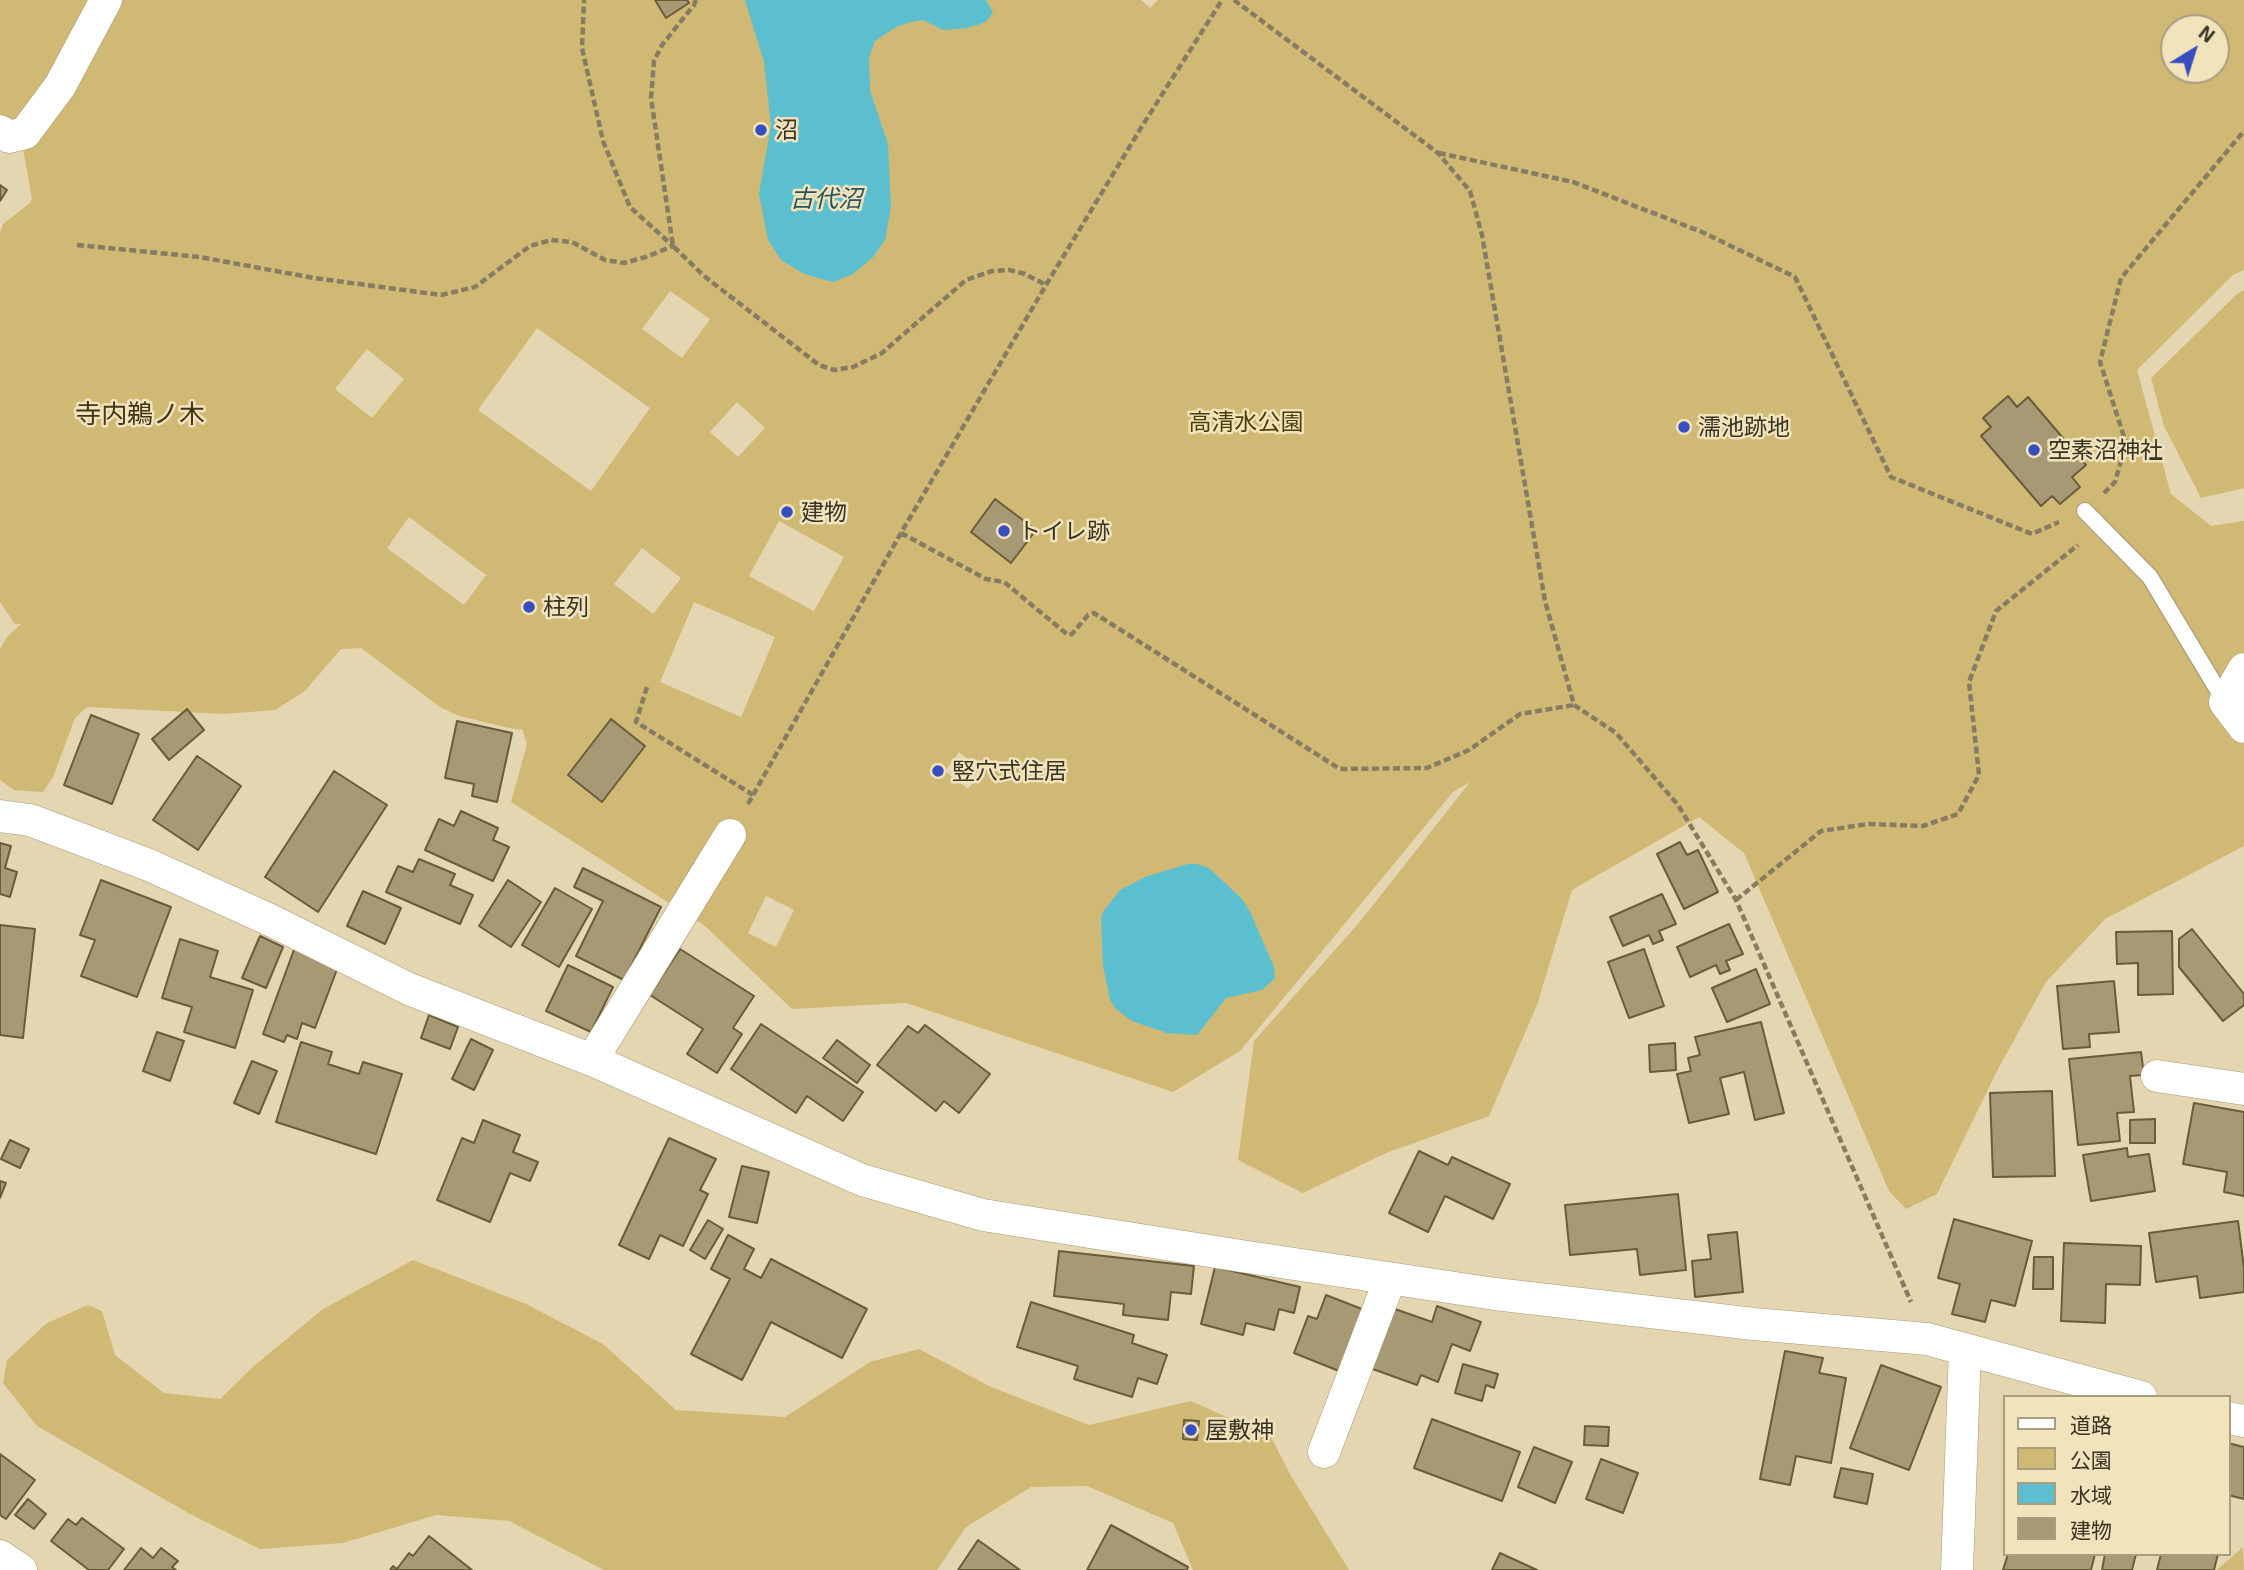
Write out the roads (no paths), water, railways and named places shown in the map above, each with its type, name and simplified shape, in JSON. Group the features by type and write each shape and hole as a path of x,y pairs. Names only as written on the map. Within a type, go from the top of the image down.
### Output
{"street":[{"path":"0,131 9,137 25,133 60,86 106,0"},
{"path":"2244,669 2225,702 2244,727"},
{"path":"0,816 30,820 149,865 268,919 409,989 592,1060 862,1180 983,1215 1495,1294 1754,1324 1927,1339 2134,1395"},
{"path":"592,1060 730,835"},
{"path":"2157,1076 2244,1089"},
{"path":"1324,1452 1390,1279"},
{"path":"1957,1570 1965,1349"},
{"path":"0,1556 22,1570"}],"lane":[{"path":"2085,511 2150,577 2225,702"}],"water":[{"name":"古代沼","path":"745,0 986,0 993,12 986,22 967,28 943,30 923,20 911,22 896,27 875,41 869,57 870,91 888,144 891,207 885,240 873,257 853,274 833,282 804,274 781,260 768,240 759,194 771,125 764,62"},
{"path":"1188,864 1209,868 1243,900 1274,967 1275,978 1262,990 1226,998 1197,1035 1167,1033 1132,1021 1116,1009 1110,1000 1103,966 1101,918 1120,890 1145,877"}],"place":[{"name":"沼","path":"761,130"},
{"name":"濡池跡地","path":"1684,427"},
{"name":"空素沼神社","path":"2034,450"},
{"name":"建物","path":"787,512"},
{"name":"トイレ跡","path":"1004,531"},
{"name":"柱列","path":"529,607"},
{"name":"竪穴式住居","path":"938,771"},
{"name":"屋敷神","path":"1191,1430"}],"district":[{"name":"寺内鵜ノ木","path":"140,414"}],"park label":[{"name":"高清水公園","path":"1246,422"}]}
